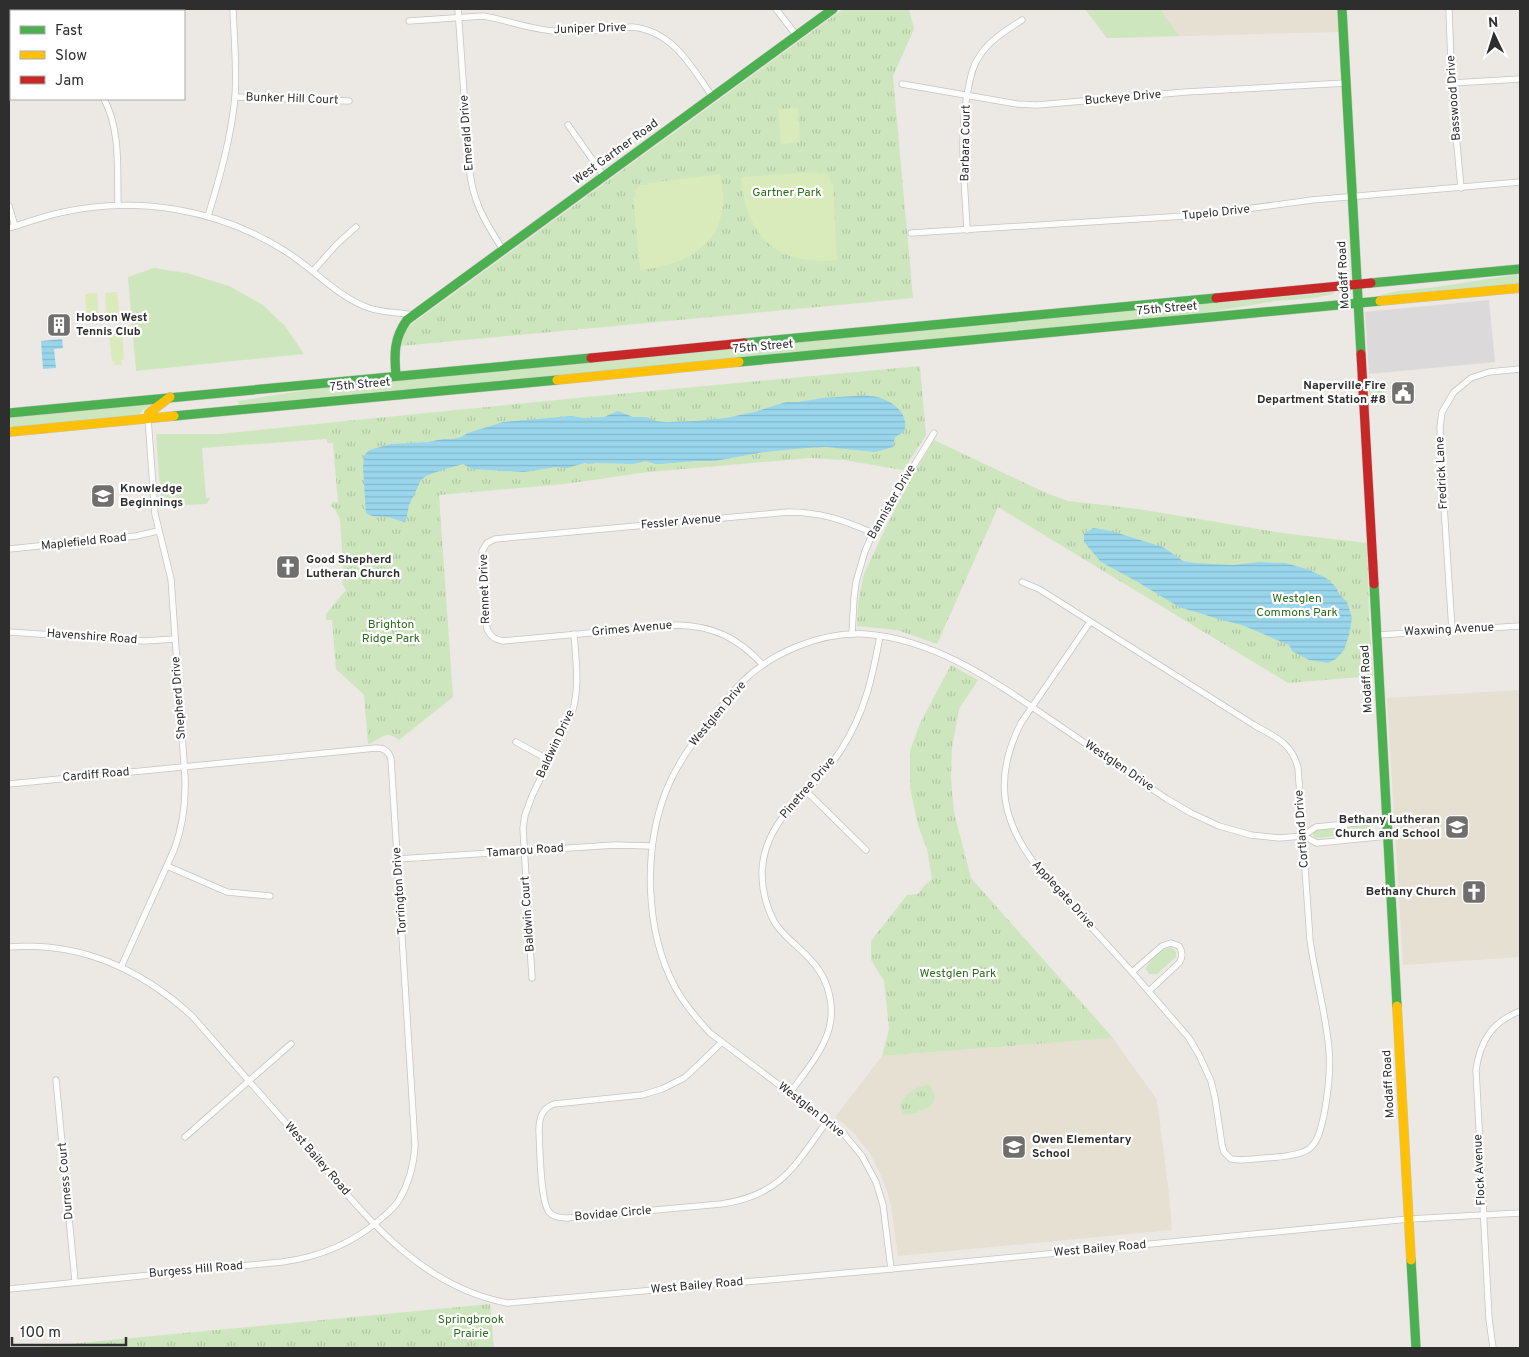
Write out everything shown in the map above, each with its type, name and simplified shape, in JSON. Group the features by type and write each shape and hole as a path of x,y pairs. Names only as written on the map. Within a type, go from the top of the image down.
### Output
{"main road":[{"name":"West Gartner Road","path":"396,375 394,352 396,338 402,327 414,315 833,9"},
{"name":"Modaff Road","path":"1342,9 1416,1348"},
{"name":"75th Street","path":"9,413 1520,269"},
{"name":"75th Street","path":"9,432 1520,288"},
{"path":"148,418 149,413 170,397"}],"street":[{"path":"208,216 227,151 234,97 235,57 232,9"},
{"name":"Emerald Drive","path":"458,9 472,187 479,210 503,250"},
{"path":"776,9 796,36"},
{"name":"Basswood Drive","path":"1449,9 1452,83 1461,188"},
{"name":"Juniper Drive","path":"409,21 483,16 556,32 632,27 648,30 674,45 712,96"},
{"name":"Barbara Court","path":"968,230 963,152 964,120 972,74 980,56 991,42 1022,20"},
{"path":"1452,83 1520,79"},
{"name":"Buckeye Drive","path":"902,84 1017,104 1037,104 1346,82"},
{"name":"Bunker Hill Court","path":"234,97 349,102"},
{"path":"104,100 113,121 116,135 118,205"},
{"path":"568,125 604,176"},
{"name":"Tupelo Drive","path":"911,233 1201,215 1304,201 1520,182"},
{"path":"9,206 12,227 60,213 90,207 118,205 164,208 208,216 242,228 283,249 342,293 363,306 380,311 414,315"},
{"path":"313,271 336,244 356,227"},
{"name":"Fredrick Lane","path":"1452,630 1441,459 1440,427 1442,412 1454,392 1471,378 1489,372 1520,369"},
{"name":"Shepherd Drive","path":"121,967 167,866 177,841 184,814 184,767 171,580 155,514 148,418"},
{"name":"Bannister Drive","path":"852,634 852,611 861,562 873,533 934,433"},
{"name":"Fessler Avenue","path":"487,543 495,539 788,512 803,512 827,516 873,533"},
{"name":"Maplefield Road","path":"9,549 136,536 158,531"},
{"name":"Rennet Drive","path":"487,543 482,551 482,556 486,624 490,635"},
{"name":"Cortland Drive","path":"1022,582 1038,589 1278,739 1288,747 1294,756 1298,768 1313,966 1327,1029 1329,1051 1330,1071 1325,1109 1320,1130 1313,1145 1305,1151 1296,1155 1236,1160 1227,1156"},
{"name":"Applegate Drive","path":"1090,622 1032,707 1014,737 1006,764 1005,800 1013,829 1022,847 1041,872 1186,1033 1211,1081 1216,1098 1222,1145 1227,1156"},
{"name":"Grimes Avenue","path":"490,635 496,640 503,641 677,625 700,627 726,635 742,645 764,665"},
{"name":"Waxwing Avenue","path":"1377,634 1520,626"},
{"name":"Havenshire Road","path":"9,632 138,640 175,639"},
{"name":"Baldwin Drive","path":"524,851 523,828 525,816 532,796 572,713 575,702 577,682 574,634"},
{"name":"Westglen Drive","path":"891,1269 885,1213 876,1182 862,1156 850,1141 827,1121 710,1033 686,1004 676,988 663,959 655,928 651,873 652,846 666,791 688,750 742,683 778,656 821,639 852,634 880,636 910,642 951,658 986,677 1167,799 1219,826 1251,835 1279,838 1303,836 1316,827 1387,820"},
{"name":"Pinetree Drive","path":"790,1092 824,1043 831,1018 831,1002 827,986 818,969 808,956 775,923 765,895 762,871 764,855 772,833 786,812 827,768 839,752 859,716 873,675 880,636"},
{"path":"516,742 549,760"},
{"name":"Torrington Drive","path":"184,767 367,749 382,749 388,753 391,759 416,1145 413,1167 407,1185 394,1208 375,1224"},
{"name":"Cardiff Road","path":"9,784 184,767"},
{"path":"806,791 866,850"},
{"name":"Westglen Drive","path":"1303,836 1317,844 1388,836"},
{"name":"Tamarou Road","path":"398,859 615,846 652,846"},
{"name":"Baldwin Court","path":"524,851 532,978"},
{"path":"167,866 227,892 270,896"},
{"path":"1132,972 1162,946 1171,942 1179,946 1182,954 1179,963 1149,991"},
{"name":"West Bailey Road","path":"9,947 32,946 90,955 140,976 177,1002 192,1016 394,1244 440,1278 459,1288 489,1299 507,1302 891,1269 1409,1219 1520,1213"},
{"name":"Flock Avenue","path":"1492,1348 1476,1078 1481,1047 1492,1030 1505,1018 1520,1011"},
{"name":"Bovidae Circle","path":"722,1042 684,1078 662,1089 642,1095 554,1104 545,1109 539,1120 539,1132 544,1201 550,1214 567,1218 720,1204 755,1196 768,1190 789,1172 827,1121"},
{"path":"185,1137 291,1044"},
{"name":"Durness Court","path":"56,1080 75,1281"},
{"name":"Burgess Hill Road","path":"9,1289 299,1260 342,1245 375,1224"}],"shaded area":[{"path":"1085,9 1338,9 1339,32 1107,38"},
{"path":"1489,300 1495,362 1369,374 1365,312"},
{"name":"Bethany Lutheran Church and School","path":"1520,690 1520,957 1403,965 1387,698"},
{"name":"Owen Elementary School","path":"1113,1038 1157,1100 1172,1230 898,1256 891,1206 879,1171 869,1152 861,1142 852,1131 835,1117 882,1056"}],"green space":[{"name":"Gartner Park","path":"843,9 909,9 914,29 893,76 913,298 400,346 401,338 409,326"},
{"path":"1085,9 1160,9 1179,36 1107,38"},
{"path":"798,108 800,142 781,144 778,109"},
{"path":"817,172 817,174 826,173 830,178 831,184 833,184 837,260 815,261 797,258 781,252 768,243 757,231 749,216 744,198 741,177"},
{"path":"720,174 723,206 720,221 705,245 682,260 655,268 640,270 633,197 636,197 635,191 640,185"},
{"path":"154,268 187,273 229,286 263,305 285,326 304,354 136,371 128,277"},
{"path":"1520,274 1520,283 1379,297 1380,295 1398,291"},
{"path":"117,292 120,319 107,320 105,293"},
{"path":"1334,292 1333,294 1315,298 1277,301 1183,316 239,405 238,401 332,386"},
{"path":"97,293 99,320 87,321 85,294"},
{"path":"112,329 119,329 119,333 122,333 124,360 121,360 122,365 115,365 114,361 112,361 109,334 112,333"},
{"name":"Brighton Ridge Park","path":"920,366 926,435 903,470 844,460 810,458 648,472 565,484 439,495 453,697 399,740 386,735 368,744 364,695 336,669 332,620 326,620 326,614 346,590 342,583 344,578 340,519 335,509 330,505 333,502 338,502 333,443 327,443 327,439 336,422"},
{"path":"1376,381 1381,383 1382,394 1378,399 1372,399 1369,386"},
{"path":"150,403 150,406 139,415 9,428 9,417"},
{"path":"336,422 327,439 202,448 206,498 211,498 206,504 167,506 161,502 156,434 219,434"},
{"name":"Westglen Commons Park","path":"934,440 1044,492 1068,501 1138,509 1282,533 1367,543 1373,676 1288,683 998,507 937,644 897,630 857,626 858,603 864,574 913,475"},
{"name":"Westglen Park","path":"951,665 978,680 959,709 952,748 951,778 954,812 971,878 1113,1038 882,1056 889,1029 884,981 871,960 871,941 907,895 918,894 932,879 927,849 918,825 910,788 910,751 920,723"},
{"path":"1369,825 1373,828 1373,831 1370,833 1316,838 1313,835 1315,830"},
{"path":"1171,947 1176,952 1176,957 1157,974 1149,974 1146,969 1150,962 1160,952"},
{"path":"928,1085 931,1086 935,1097 931,1105 927,1109 918,1111 918,1113 903,1115 900,1104 905,1097 911,1091"},
{"name":"Springbrook Prairie","path":"490,1304 494,1348 26,1348"}],"water":[{"path":"62,339 63,348 54,349 56,368 43,369 41,341"},
{"path":"854,396 884,399 901,412 904,418 904,432 895,437 893,447 875,452 826,447 806,448 764,452 715,461 661,464 646,461 633,464 585,463 567,468 557,467 524,472 472,469 463,464 426,476 421,480 409,505 406,521 366,513 364,456 369,450 391,444 453,439 503,422 571,416 584,418 604,417 618,411 633,417 645,417 656,421 695,421 726,418 786,402"},
{"path":"1093,528 1111,531 1163,547 1183,561 1232,565 1260,562 1285,563 1307,569 1326,578 1336,587 1339,594 1347,602 1352,618 1344,650 1336,659 1328,663 1309,660 1292,651 1289,645 1242,625 1179,607 1101,562 1084,542 1084,534"}],"traffic: fast":[{"path":"396,375 397,340 407,320 833,9"},
{"path":"1342,9 1361,354"},
{"path":"1371,283 1520,269"},
{"path":"744,343 1216,298"},
{"path":"739,362 1380,301"},
{"path":"9,413 591,358"},
{"path":"174,416 557,380"},
{"path":"1374,584 1397,1006"},
{"path":"1411,1260 1416,1348"}],"traffic: slow":[{"path":"1380,301 1520,288"},
{"path":"557,380 739,362"},
{"path":"148,418 149,413 170,397"},
{"path":"9,432 174,416"},
{"path":"1397,1006 1411,1260"}],"traffic: jam":[{"path":"1216,298 1371,283"},
{"path":"591,358 744,343"},
{"path":"1361,354 1374,584"}],"place":[{"name":"Hobson West Tennis Club","path":"59,325"},
{"name":"Naperville Fire Department Station #8","path":"1403,393"},
{"name":"Knowledge Beginnings","path":"103,496"},
{"name":"Good Shepherd Lutheran Church","path":"288,567"},
{"name":"Bethany Lutheran Church and School","path":"1457,827"},
{"name":"Bethany Church","path":"1474,892"},
{"name":"Owen Elementary School","path":"1014,1147"}]}
